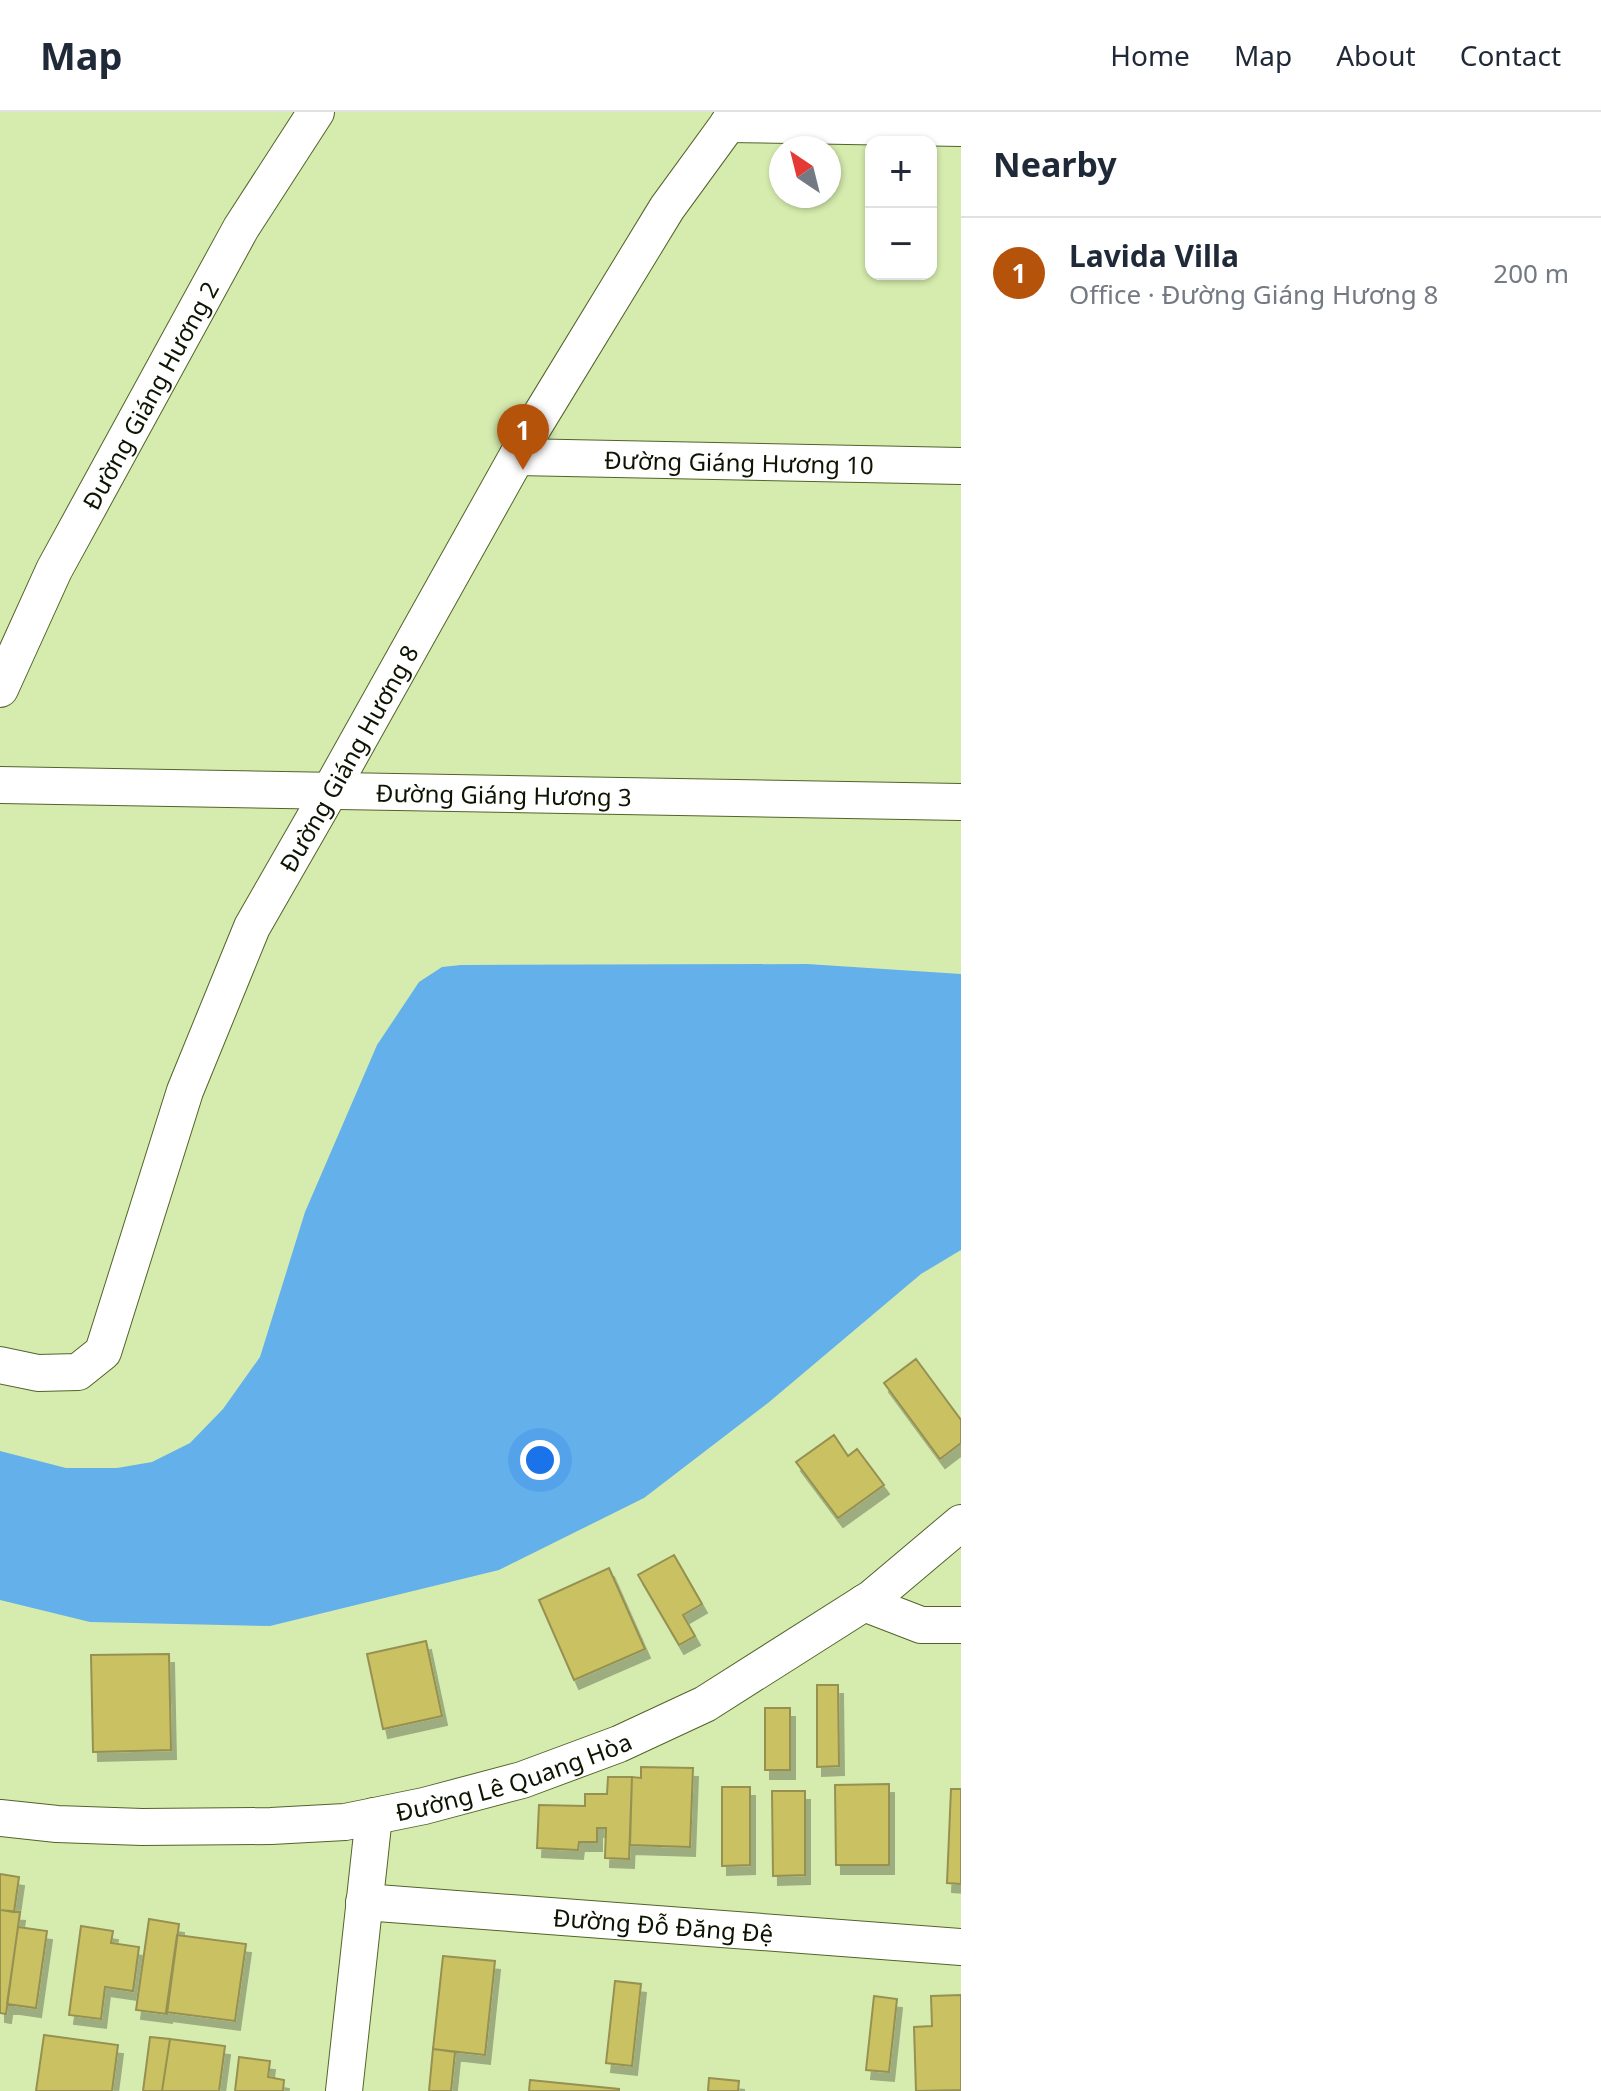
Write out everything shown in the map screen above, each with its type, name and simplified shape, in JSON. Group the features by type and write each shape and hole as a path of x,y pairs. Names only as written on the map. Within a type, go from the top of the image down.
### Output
{"street":[{"name":"Đường Giáng Hương 2","path":"0,689 54,570 241,228 316,112"},
{"path":"732,118 845,119 961,128"},
{"name":"Đường Giáng Hương 8","path":"0,1365 38,1373 78,1372 103,1352 185,1091 252,927 517,457 667,208 732,118"},
{"name":"Đường Giáng Hương 10","path":"517,457 961,466"},
{"name":"Đường Giáng Hương 3","path":"0,785 961,802"},
{"name":"Đường Lê Quang Hòa","path":"0,1818 85,1825 208,1827 345,1822 424,1806 522,1780 619,1744 705,1704 872,1598 961,1523"},
{"path":"864,1603 921,1625 961,1625"},
{"path":"344,2091 374,1816"},
{"name":"Đường Đỗ Đăng Đệ","path":"364,1902 961,1947"}],"water":[{"path":"807,964 961,974 961,1250 921,1274 768,1403 644,1498 499,1570 270,1626 90,1622 0,1600 0,1451 66,1468 117,1468 152,1462 190,1443 223,1409 260,1357 305,1212 377,1045 419,982 442,967 461,965"}],"building":[{"path":"916,1359 961,1420 961,1443 940,1459 884,1383"},
{"path":"834,1435 848,1456 857,1449 884,1485 838,1518 796,1462"},
{"path":"674,1555 702,1604 683,1615 695,1636 679,1645 638,1575"},
{"path":"609,1568 645,1649 574,1680 539,1600"},
{"path":"426,1641 442,1716 383,1729 367,1654"},
{"path":"169,1654 171,1750 93,1752 91,1655"},
{"path":"817,1685 838,1685 839,1766 817,1767"},
{"path":"765,1708 790,1708 790,1770 765,1770"},
{"path":"641,1767 693,1768 690,1847 630,1845 632,1777 641,1778"},
{"path":"608,1777 632,1777 629,1859 605,1858 606,1828 597,1828 597,1842 579,1842 578,1850 537,1848 539,1805 585,1806 585,1794 607,1794"},
{"path":"889,1784 889,1865 836,1865 835,1785"},
{"path":"722,1787 750,1787 750,1865 722,1866"},
{"path":"951,1789 961,1789 961,1884 947,1883"},
{"path":"772,1791 805,1791 805,1875 773,1876"},
{"path":"0,1874 19,1877 14,1912 0,1910"},
{"path":"0,1910 20,1912 6,2014 0,2013"},
{"path":"149,1919 179,1924 167,2014 136,2010"},
{"path":"81,1926 113,1931 111,1943 139,1947 133,1991 105,1987 101,2019 69,2015"},
{"path":"18,1927 47,1931 36,2008 7,2004"},
{"path":"177,1935 246,1944 235,2021 166,2012"},
{"path":"443,1956 495,1961 485,2055 433,2049"},
{"path":"615,1981 641,1984 632,2066 606,2063"},
{"path":"961,1995 961,2090 916,2091 914,2027 932,2026 931,1996"},
{"path":"874,1996 897,1999 889,2072 866,2070"},
{"path":"44,2035 118,2045 112,2091 36,2091"},
{"path":"150,2037 170,2039 162,2091 143,2091"},
{"path":"170,2039 225,2046 219,2091 162,2091"},
{"path":"433,2049 455,2052 451,2091 429,2091"},
{"path":"239,2057 270,2061 268,2077 284,2080 283,2091 235,2091"},
{"path":"709,2078 739,2081 738,2091 708,2091"},
{"path":"530,2080 619,2089 619,2091 529,2091"}],"place":[{"name":"Lavida Villa","path":"523,470"}]}
